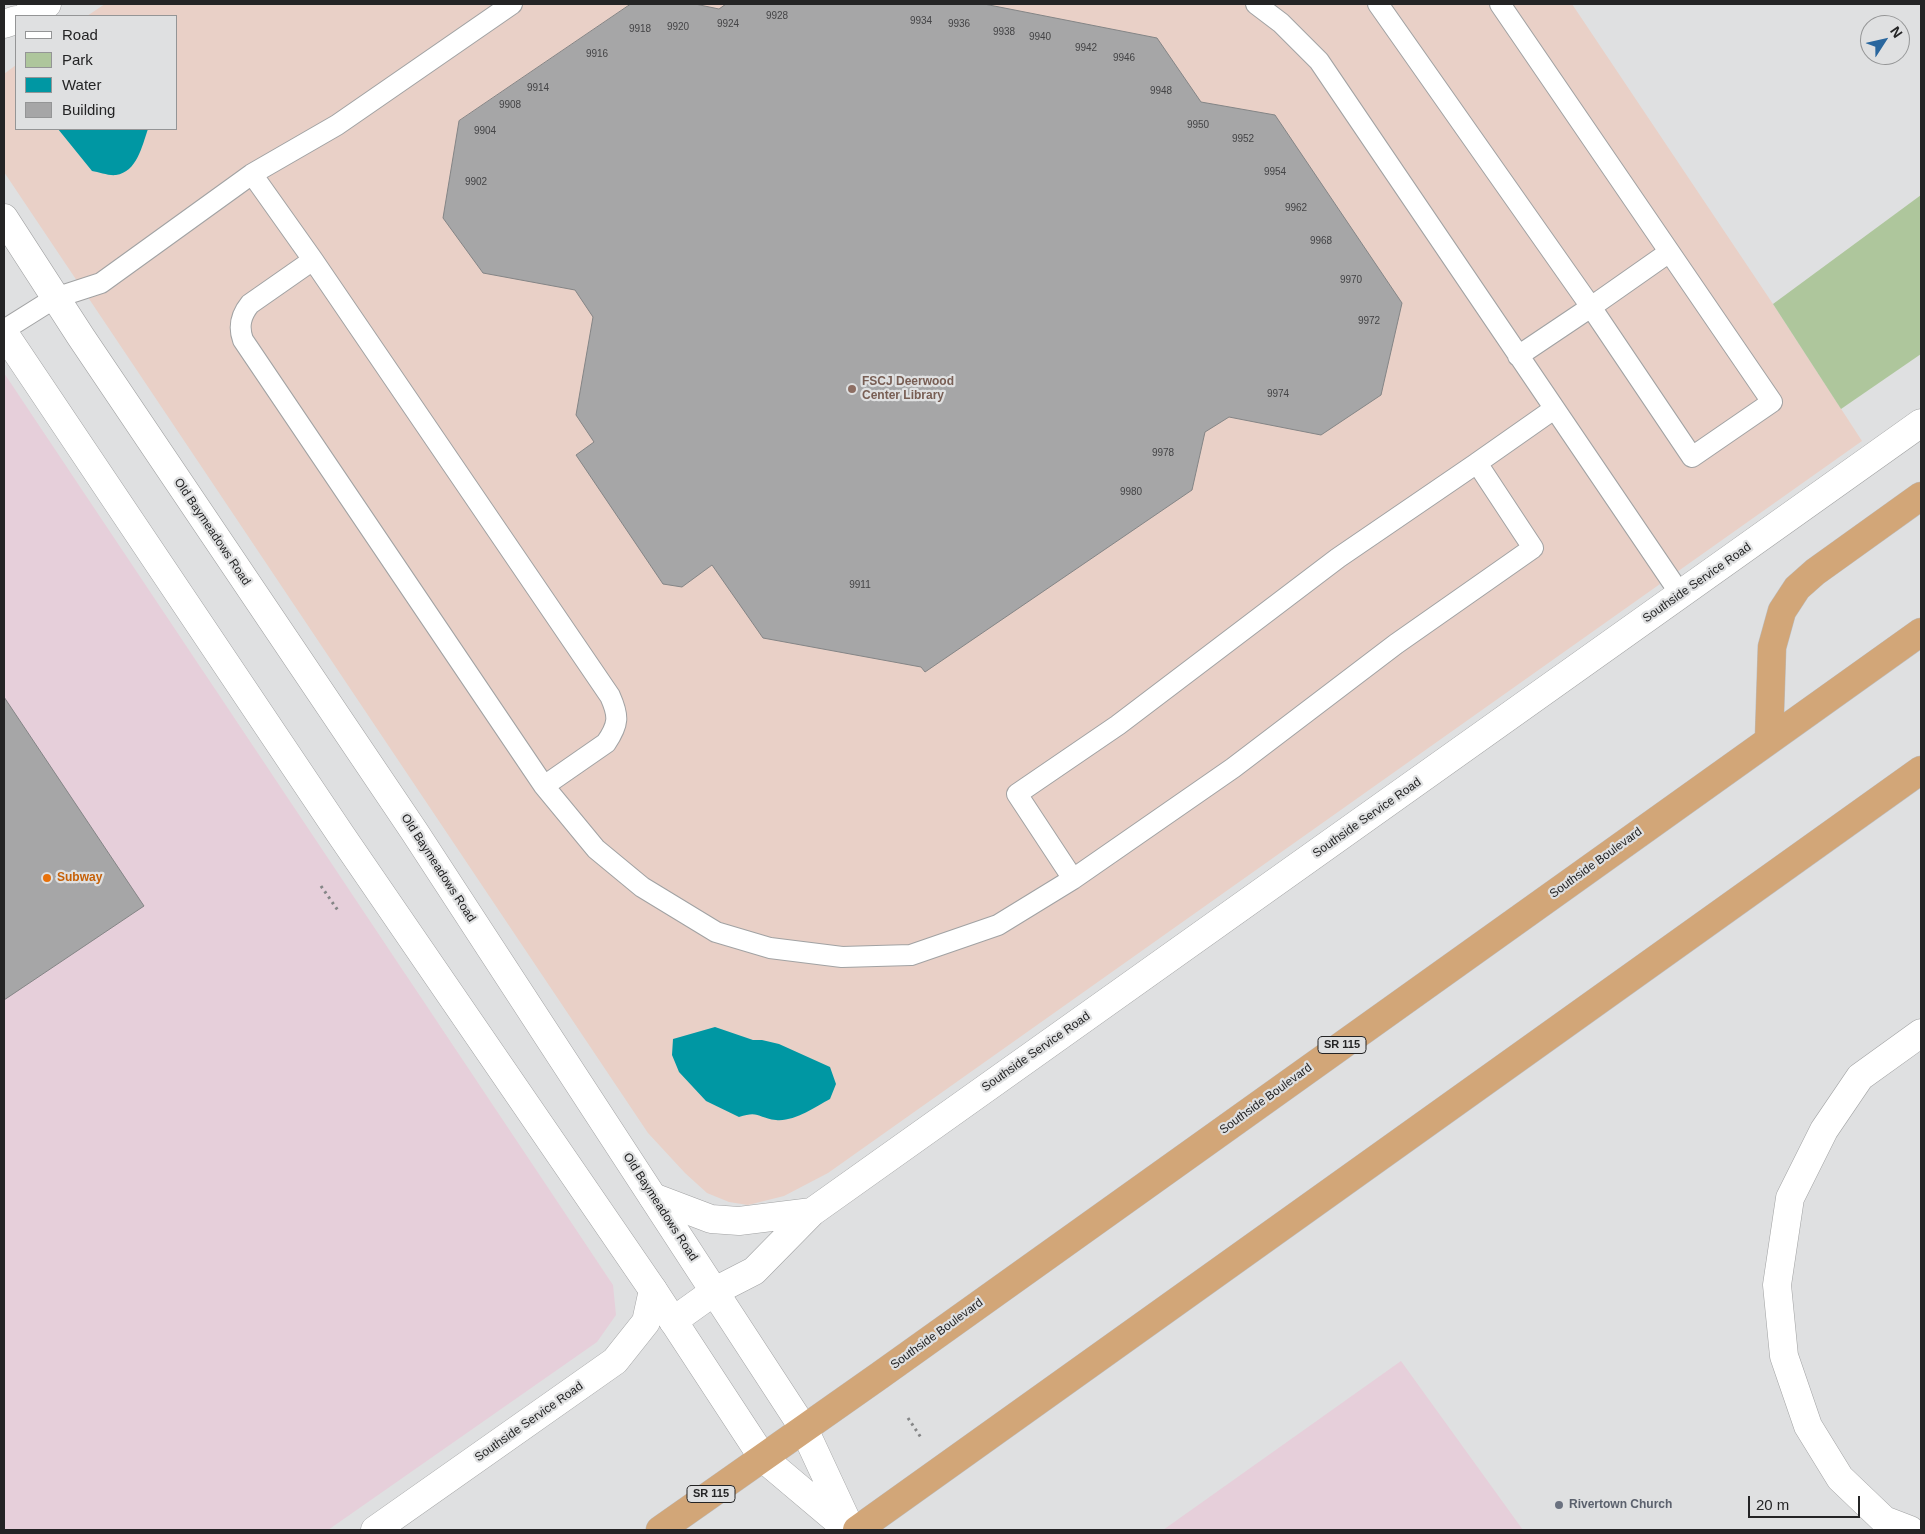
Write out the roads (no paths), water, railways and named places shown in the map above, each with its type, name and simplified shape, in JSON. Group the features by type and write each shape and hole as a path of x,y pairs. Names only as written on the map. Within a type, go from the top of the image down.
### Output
{"highway":[{"path":"1769,739 1772,647 1782,612 1797,588 1815,572 1921,496"},
{"name":"Southside Boulevard","path":"660,1530 1921,632"},
{"path":"856,1530 1921,770"}],"street":[{"path":"30,15 48,4"},
{"name":"Old Baymeadows Road","path":"4,218 414,831 804,1429 850,1530"},
{"name":"Old Baymeadows Road","path":"4,331 341,836 653,1290 763,1458 850,1530"},
{"name":"Southside Service Road","path":"673,1320 715,1291 754,1271 812,1212 1921,424"},
{"path":"1910,1530 1884,1520 1840,1478 1808,1426 1784,1356 1777,1285 1790,1198 1824,1130 1860,1076 1921,1033"},
{"name":"Southside Service Road","path":"653,1197 711,1219 739,1221 812,1212"},
{"name":"Southside Service Road","path":"375,1530 615,1362 646,1322 653,1290"}],"lane":[{"path":"4,331 56,298 101,284 252,174 337,125 512,4"},
{"path":"1256,4 1282,22 1319,61 1681,595"},
{"path":"1378,4 1591,307 1692,456 1772,402 1668,253 1500,4"},
{"path":"252,174 313,260 610,696 616,710 617,721 613,733 606,742 544,786"},
{"path":"1518,356 1668,253"},
{"path":"313,260 250,304 244,311 241,321 240,330 243,340 544,786 596,849 642,887 716,932 770,948 842,957 911,955 998,925 1074,878 1233,768 1396,644 1533,548 1476,463"},
{"path":"1074,878 1017,794 1118,725 1338,558 1554,408"}],"water":[{"path":"59,130 148,130 138,157 129,169 116,175 92,171"},
{"path":"715,1027 753,1040 779,1044 830,1067 836,1084 830,1099 804,1113 783,1120 770,1119 755,1114 739,1117 706,1101 679,1072 672,1055 673,1039"}],"place":[{"name":"FSCJ Deerwood Center Library","path":"852,389"},
{"name":"Subway","path":"47,878"},
{"name":"Rivertown Church","path":"1559,1505"}]}
